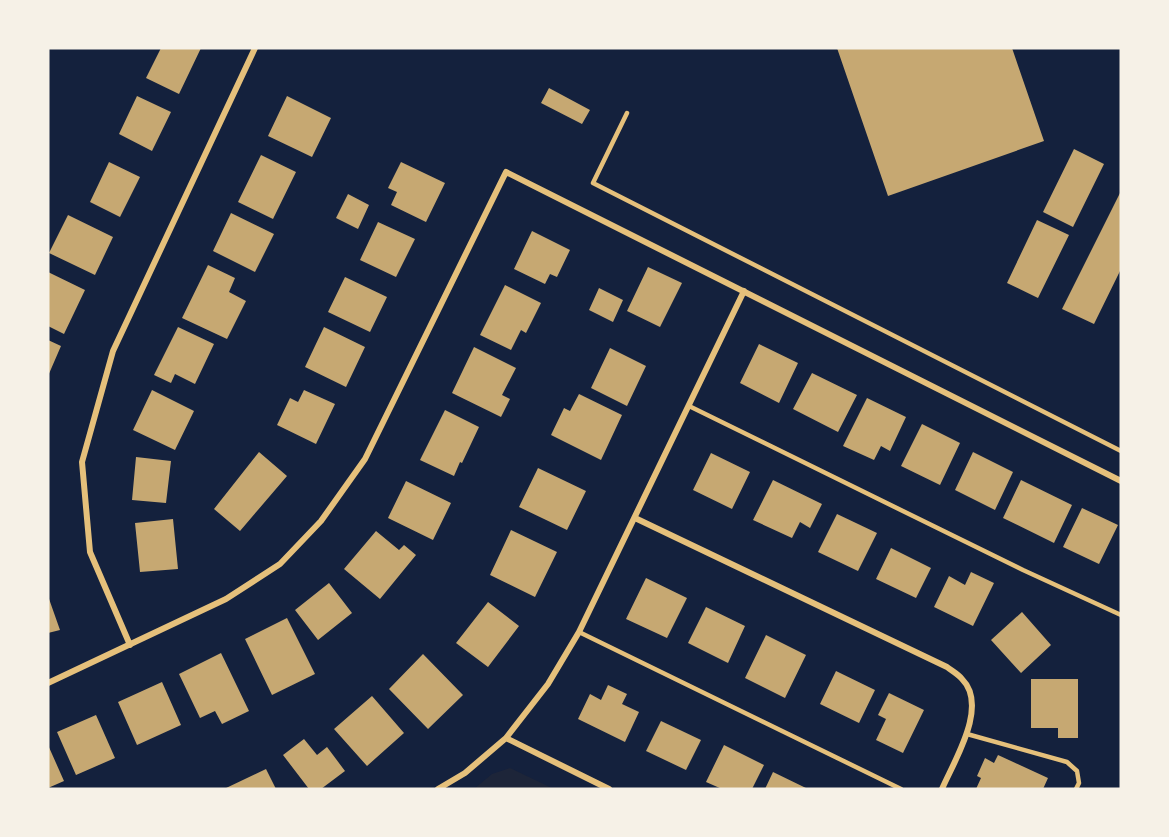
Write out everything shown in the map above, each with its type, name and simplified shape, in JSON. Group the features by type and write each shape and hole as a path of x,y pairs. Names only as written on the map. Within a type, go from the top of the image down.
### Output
{"street":[{"path":"130,645 90,552 82,462 113,351 255,48"},
{"path":"48,683 226,598 280,564 321,521 365,459 507,172 1121,481"},
{"path":"438,789 465,772 506,738 548,684 579,632 744,291"},
{"path":"635,518 947,667 964,680 972,697 972,714 967,734 942,789"},
{"path":"506,738 609,789"}],"lane":[{"path":"627,113 593,183 1121,451"},
{"path":"690,406 1023,570 1121,615"},
{"path":"579,632 901,789"},
{"path":"967,734 1067,762 1077,771 1076,789"}],"shaded area":[{"path":"510,768 554,789 474,789 492,774"}],"building":[{"path":"161,48 201,48 179,94 146,78"},
{"path":"837,48 1012,48 1044,141 888,196"},
{"path":"549,88 590,110 582,124 541,103"},
{"path":"137,96 171,112 152,151 119,134"},
{"path":"287,96 331,118 312,157 268,136"},
{"path":"1074,149 1104,164 1073,227 1043,212"},
{"path":"261,155 296,172 273,219 238,202"},
{"path":"109,162 140,177 120,217 90,202"},
{"path":"401,162 445,183 426,222 391,205 397,192 388,188"},
{"path":"1121,191 1121,269 1094,324 1062,309"},
{"path":"348,194 369,205 358,229 336,218"},
{"path":"231,213 274,234 255,272 213,251"},
{"path":"68,215 113,237 95,275 49,253"},
{"path":"1037,220 1069,235 1038,298 1007,283"},
{"path":"378,222 415,239 396,277 360,260"},
{"path":"532,231 570,250 557,277 550,274 545,284 514,269"},
{"path":"208,265 235,278 229,292 246,301 227,339 182,318"},
{"path":"648,267 682,283 660,327 627,311"},
{"path":"48,272 85,290 64,334 48,326"},
{"path":"345,277 387,297 370,332 328,312"},
{"path":"505,285 541,303 526,333 521,330 511,350 480,335"},
{"path":"599,288 623,300 613,322 589,310"},
{"path":"178,327 214,344 195,384 175,374 171,383 154,375"},
{"path":"324,327 365,347 346,387 305,367"},
{"path":"48,340 61,346 48,376"},
{"path":"759,344 798,363 779,403 740,383"},
{"path":"474,347 516,368 502,395 510,399 501,417 452,393"},
{"path":"610,348 646,366 627,406 591,388"},
{"path":"812,373 857,395 838,432 793,409"},
{"path":"152,390 194,411 175,450 133,430"},
{"path":"304,390 335,404 316,444 277,425 290,398 298,402"},
{"path":"579,394 622,415 601,460 551,435 564,408 570,411"},
{"path":"867,398 906,417 890,451 881,446 874,460 843,446"},
{"path":"445,410 479,427 454,476 420,460"},
{"path":"922,424 960,443 940,485 901,466"},
{"path":"259,452 287,476 240,531 214,509"},
{"path":"973,452 1013,472 995,510 955,490"},
{"path":"711,453 750,472 732,509 693,490"},
{"path":"136,457 171,461 166,503 132,500"},
{"path":"538,468 586,491 567,530 519,507"},
{"path":"773,480 822,504 810,528 800,522 792,538 753,520"},
{"path":"1021,480 1072,505 1054,543 1003,518"},
{"path":"406,481 451,503 433,540 388,518"},
{"path":"1082,508 1118,525 1099,564 1063,547"},
{"path":"837,514 877,533 858,571 818,552"},
{"path":"173,519 178,569 140,572 135,523"},
{"path":"511,530 557,552 535,597 490,575"},
{"path":"376,531 399,550 404,545 416,555 380,599 344,569"},
{"path":"891,548 931,568 916,598 876,579"},
{"path":"971,572 994,583 973,626 934,607 949,576 965,585"},
{"path":"646,578 687,598 667,638 626,619"},
{"path":"329,583 352,613 318,640 295,610"},
{"path":"48,596 60,630 48,633"},
{"path":"488,602 519,626 488,667 456,643"},
{"path":"706,607 745,626 728,663 688,643"},
{"path":"1022,612 1051,645 1021,673 991,640"},
{"path":"287,618 315,674 272,695 245,639"},
{"path":"766,635 806,655 785,698 745,678"},
{"path":"221,653 249,711 222,724 215,711 200,718 179,674"},
{"path":"423,654 463,695 428,729 389,689"},
{"path":"836,671 875,690 859,723 820,704"},
{"path":"1031,679 1078,679 1078,738 1058,738 1058,728 1031,728"},
{"path":"162,682 181,725 137,745 118,702"},
{"path":"608,685 627,694 622,704 639,712 625,742 578,719 590,694 601,700"},
{"path":"889,693 924,710 903,753 876,740 886,719 878,715"},
{"path":"372,696 404,733 367,766 334,729"},
{"path":"96,715 115,758 76,775 57,732"},
{"path":"661,721 701,740 686,770 646,751"},
{"path":"304,739 317,755 327,747 345,771 321,789 309,789 283,755"},
{"path":"48,745 64,781 48,788"},
{"path":"724,745 764,765 752,789 722,789 706,782"},
{"path":"998,755 1048,778 1043,789 976,789 981,778 977,776 985,758 994,763"},
{"path":"266,769 276,789 224,789"},
{"path":"773,772 808,789 765,789"}]}
